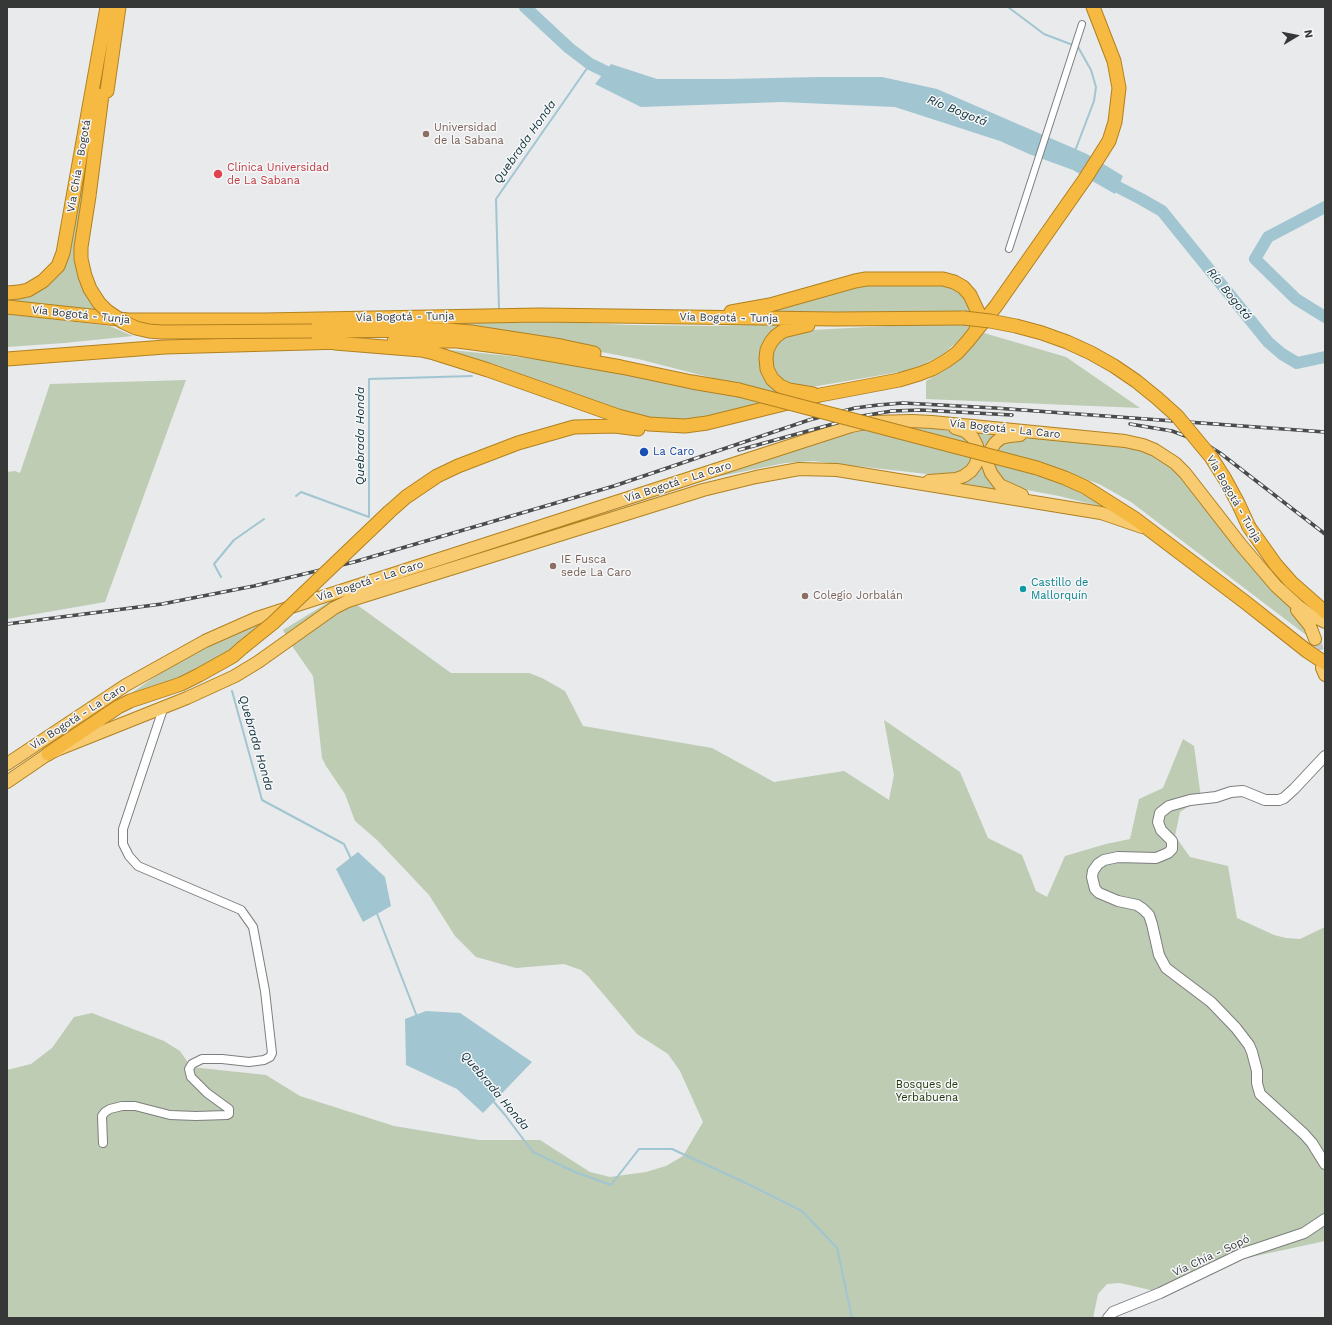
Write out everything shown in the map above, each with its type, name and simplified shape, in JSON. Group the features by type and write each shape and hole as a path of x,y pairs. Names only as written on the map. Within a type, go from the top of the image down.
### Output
{"highway":[{"name":"Vía Chía - Bogotá","path":"7,292 28,290 43,281 58,266 64,253 107,7"},
{"path":"118,7 105,93 95,142 81,247 81,259 90,289 99,303 107,311 123,322 136,328 162,332 448,330 493,334 561,346 642,363 740,390"},
{"path":"48,754 118,707 130,701 181,684 233,656 274,623 406,497 437,476 490,453 545,434 574,427 615,426 644,429 714,422 820,395 899,380 919,374 946,361 968,342 996,306 1085,179 1102,153 1110,137 1115,122 1119,88 1114,61 1093,7"},
{"path":"659,317 747,310 866,279 929,278 943,279 954,282 963,287 970,294 978,312 975,332"},
{"name":"Vía Bogotá - Tunja","path":"7,307 128,320 264,320 540,315 835,319 964,318 1016,326 1048,335 1091,353 1136,381 1177,416 1211,457 1229,485 1249,528 1271,559 1291,582 1325,612"},
{"path":"820,395 789,390 780,386 772,379 767,369 767,350 776,336 783,331 835,319"},
{"name":"Vía Bogotá - Tunja","path":"7,359 172,347 409,340 457,342 479,344 587,361 740,390 1037,468 1085,487 1134,518 1307,651 1324,669"},
{"path":"335,343 421,350 434,353 488,370 618,416 649,424 685,426"}],"main road":[{"name":"Vía Bogotá - La Caro","path":"7,764 126,685 204,641 264,615 851,426 870,422 932,422 1083,437 1138,444 1155,450 1175,463 1193,482 1241,545 1280,589 1298,606 1309,614 1325,622"},
{"path":"912,482 956,479 971,471 976,464 978,454 977,446 973,438 958,428 932,422"},
{"path":"1047,504 1010,491 1000,485 991,474 988,465 990,451 995,443 1001,438 1010,436 1083,437"},
{"name":"Vía Bogotá - La Caro","path":"7,782 48,754 187,698 235,676 258,662 334,608 348,601 703,490 756,476 799,469 837,470 1101,513 1151,531"},
{"path":"1280,589 1306,620 1315,639"}],"street":[{"path":"1009,249 1082,24"},
{"path":"103,1142 102,1116 110,1109 122,1106 135,1106 170,1115 196,1116 229,1114 229,1108 207,1094 191,1077 189,1069 192,1064 202,1059 222,1059 249,1062 264,1060 270,1057 272,1053 265,991 253,927 241,910 138,866 129,856 123,844 123,829 164,706"},
{"path":"1325,756 1294,789 1284,798 1279,800 1265,800 1243,791 1231,792 1216,797 1190,800 1169,806 1160,813 1158,822 1161,830 1172,841 1172,849 1168,853 1156,858 1118,857 1104,860 1098,864 1093,871 1092,877 1095,889 1098,893 1137,905 1149,915 1159,954 1166,968 1211,1002 1236,1028 1250,1046 1257,1071 1257,1083 1260,1094 1304,1134 1312,1143 1325,1164"},
{"name":"Vía Chía - Sopó","path":"1108,1318 1113,1312 1160,1293 1241,1254 1304,1233 1325,1219"}],"green space":[{"path":"106,44 109,44 79,247 100,311 7,300 7,297 37,292 51,283 62,271 68,255 77,214"},
{"path":"945,283 959,288 974,315 751,317 867,284"},
{"path":"7,314 110,326 133,336 7,347"},
{"path":"561,322 713,326 792,324 773,331 766,337 760,349 760,358 765,378 771,387 777,392 795,396 711,416 679,420 656,419 621,411 451,350 732,383 638,359 581,348 401,324"},
{"path":"925,324 971,325 959,340 943,354 924,364 905,371 800,389 790,387 774,373 771,351 776,342 793,331"},
{"path":"984,333 1066,357 1140,408 926,399 926,381 949,368"},
{"path":"186,380 105,602 7,619 7,472 15,471 20,473 50,384"},
{"path":"919,426 955,432 970,440 973,460 967,470 944,476 813,461 785,463 697,481 856,429"},
{"path":"969,429 1004,432 986,450 1002,491 954,482 978,469"},
{"path":"1042,438 1127,446 1147,450 1177,470 1245,555 1304,624 1314,641 1131,502 1099,484 1056,468 995,450 1000,444 1019,439"},
{"path":"992,462 1038,475 1069,487 1107,508 1059,496 1011,487 999,480"},
{"name":"Bosques de Yerbabuena","path":"342,594 451,673 529,673 542,678 565,691 583,726 712,748 774,782 844,771 889,800 894,775 884,720 960,772 988,838 1022,855 1036,891 1047,897 1065,856 1106,844 1130,839 1139,799 1163,788 1183,739 1194,746 1201,798 1180,812 1175,836 1190,857 1228,866 1237,918 1274,935 1286,938 1300,939 1325,927 1325,1241 1205,1267 1159,1292 1120,1283 1107,1284 1098,1294 1093,1318 7,1318 7,1070 31,1064 52,1048 74,1017 92,1013 164,1041 180,1051 191,1067 266,1075 300,1096 394,1126 479,1140 540,1140 590,1172 610,1177 646,1172 666,1166 683,1156 703,1122 680,1071 668,1054 637,1034 588,976 581,970 564,964 516,968 476,957 455,936 429,895 377,840 355,821 345,794 322,758 313,676 290,643 283,630"},
{"path":"271,616 235,648 212,662 184,676 149,688 121,700 165,670 212,641"}],"water":[{"path":"611,64 657,79 882,77 937,89 1087,154 1123,176 1115,194 1073,170 1029,154 1000,141 895,107 782,102 641,107 595,84"},
{"path":"358,852 385,877 391,906 363,922 336,869"},
{"path":"426,1011 460,1013 532,1062 483,1113 457,1089 406,1065 405,1019"}],"waterway":[{"name":"Río Bogotá","path":"525,7 569,48 590,64 619,78"},
{"path":"1008,7 1044,34 1078,47 1091,70 1096,87 1094,101 1075,151"},
{"name":"Quebrada Honda","path":"499,309 496,199 590,64"},
{"name":"Río Bogotá","path":"1105,178 1114,185 1162,211 1268,342 1282,354 1297,363 1325,357"},
{"name":"Río Bogotá","path":"1325,207 1268,237 1255,259 1296,299 1325,317"},
{"name":"Quebrada Honda","path":"296,496 301,492 369,517 369,379 472,376"},
{"name":"Quebrada Honda","path":"221,577 214,564 234,540 264,519"},
{"name":"Quebrada Honda","path":"232,691 262,800 344,844 352,861"},
{"name":"Quebrada Honda","path":"376,911 418,1017"},
{"name":"Quebrada Honda","path":"493,1101 533,1152 575,1172 611,1185 639,1149 672,1149 802,1211 837,1248 852,1318"}],"tunnel":[{"path":"1315,639 1321,665"}],"railway":[{"path":"7,624 162,604 254,586 354,562 614,486 809,420 855,408 903,403 995,408 1325,432"},
{"path":"739,450 862,416 892,411 921,410 1012,415"},
{"path":"1130,424 1172,431 1204,443 1220,453 1325,534"}],"place":[{"name":"Universidad de la Sabana","path":"426,134"},
{"name":"Clínica Universidad de La Sabana","path":"218,174"},
{"name":"La Caro","path":"644,452"},
{"name":"IE Fusca sede La Caro","path":"553,566"},
{"name":"Castillo de Mallorquín","path":"1023,589"},
{"name":"Colegio Jorbalán","path":"805,596"}]}
